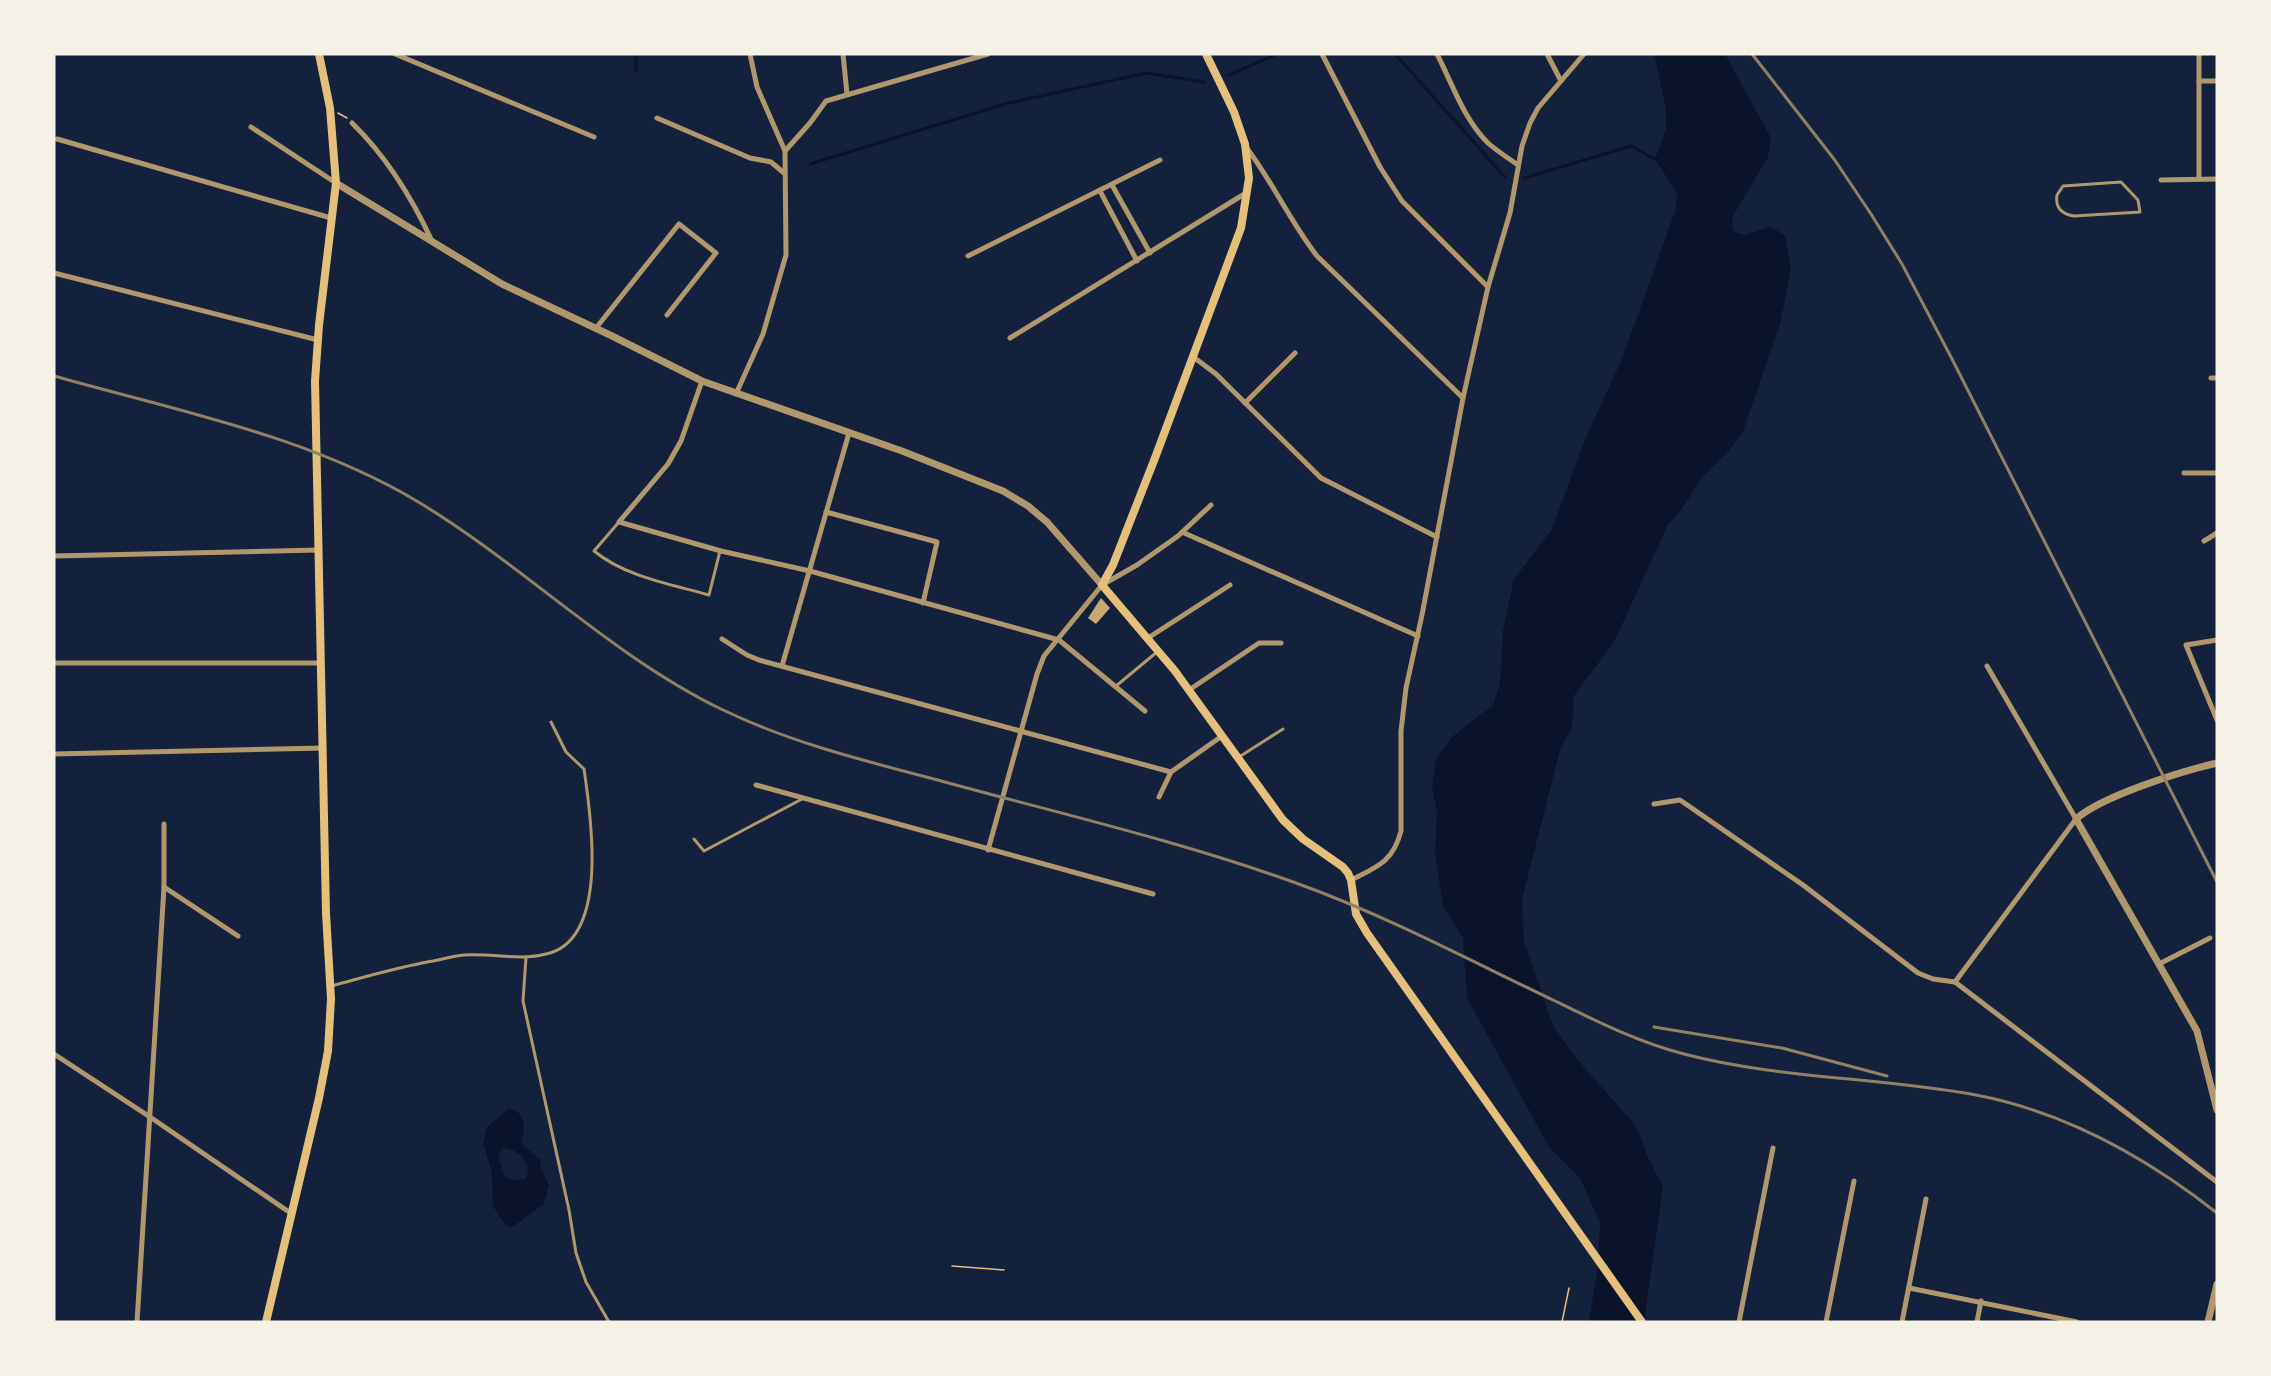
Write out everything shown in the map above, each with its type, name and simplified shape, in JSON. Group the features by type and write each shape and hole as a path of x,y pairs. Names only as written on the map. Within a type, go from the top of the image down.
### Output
{"main road":[{"path":"266,1322 328,1052 330,986 326,913 315,381 336,183 330,108 319,54"},
{"path":"1206,54 1245,144 1249,178 1240,228 1117,554 1102,585 1189,690 1283,820 1303,839 1343,867 1351,880 1356,914 1367,933 1642,1322"}],"street":[{"path":"394,54 594,137"},
{"path":"736,394 763,334 786,255 785,151 757,87 750,54"},
{"path":"843,54 847,94"},
{"path":"785,151 826,101 988,54"},
{"path":"1322,54 1380,167 1402,201 1488,287"},
{"path":"1437,54 1470,119 1481,135 1489,144 1518,165"},
{"path":"1546,54 1561,81"},
{"path":"1351,880 1381,865 1389,858 1398,841 1402,816 1402,715 1408,675 1418,636 1463,398 1488,287 1510,213 1518,165 1530,123 1539,108 1584,54"},
{"path":"2199,54 2199,179"},
{"path":"2199,81 2217,81"},
{"path":"657,118 750,158 771,162 784,173"},
{"path":"352,123 380,151 422,220 433,243"},
{"path":"251,127 336,183 502,284 702,381 849,432 1003,491 1028,506 1047,522 1102,585"},
{"path":"57,140 331,218"},
{"path":"1245,144 1264,170 1302,236 1317,256 1463,398"},
{"path":"968,256 1160,160"},
{"path":"2161,180 2217,179"},
{"path":"1112,185 1150,253"},
{"path":"1100,191 1137,261"},
{"path":"1010,338 1246,194"},
{"path":"596,328 679,224 716,253 667,315"},
{"path":"54,273 318,340"},
{"path":"1245,403 1295,353"},
{"path":"1192,356 1216,374 1321,478 1437,537"},
{"path":"702,381 681,441 668,464 619,522 1059,639 1145,711"},
{"path":"782,666 849,432"},
{"path":"2184,473 2217,473"},
{"path":"988,850 1040,665 1102,585 1137,565 1182,532 1211,505"},
{"path":"826,512 937,542 923,603"},
{"path":"1182,532 1418,636"},
{"path":"2204,541 2217,533"},
{"path":"54,556 319,550"},
{"path":"1148,638 1230,585"},
{"path":"722,639 747,655 782,666 1171,772"},
{"path":"2217,640 2186,645 2217,720"},
{"path":"1189,690 1259,643 1281,643"},
{"path":"54,663 321,663"},
{"path":"1987,666 2197,1031 2217,1110"},
{"path":"1159,797 1171,772 1222,736"},
{"path":"54,754 324,748"},
{"path":"1955,982 2076,819 2098,805 2190,770 2217,763"},
{"path":"756,785 1153,894"},
{"path":"1653,804 1680,800 1789,875 1918,973 1933,979 1955,982 2217,1182"},
{"path":"137,1322 164,887 165,824"},
{"path":"164,887 238,936"},
{"path":"2159,964 2210,938"},
{"path":"54,1054 292,1214"},
{"path":"1739,1322 1773,1148"},
{"path":"1826,1322 1854,1181"},
{"path":"1902,1322 1926,1199"},
{"path":"2208,1322 2217,1284"},
{"path":"1909,1288 2077,1322"},
{"path":"1977,1322 1982,1301"}],"lane":[{"path":"2121,182 2138,200 2140,212 2074,216 2064,214 2057,206 2057,195 2063,186 2121,182"},
{"path":"619,522 594,551 617,567 709,595 720,550"},
{"path":"1115,687 1158,651"},
{"path":"330,986 399,967 464,955 526,957 548,954 569,944 586,914 593,848 584,769 566,752 551,722"},
{"path":"1238,758 1283,729"},
{"path":"694,839 704,851 803,799"},
{"path":"526,957 523,1001 576,1253 586,1282 609,1322"}],"path":[{"path":"330,108 352,123"},
{"path":"952,1266 1004,1270"},
{"path":"1562,1322 1569,1288"}],"water":[{"path":"1654,54 1725,54 1771,138 1768,157 1733,216 1734,232 1746,235 1770,227 1785,235 1791,270 1780,324 1743,431 1728,452 1702,477 1682,509 1668,525 1614,642 1574,696 1572,727 1560,750 1522,899 1524,941 1553,1026 1576,1058 1639,1132 1647,1155 1663,1187 1644,1322 1589,1322 1598,1267 1600,1223 1580,1178 1549,1147 1467,998 1463,938 1443,906 1435,854 1437,811 1432,787 1436,759 1452,737 1493,705 1500,683 1503,630 1514,579 1552,529 1586,437 1621,361 1676,209 1677,193 1655,159 1666,129 1666,109"},
{"path":"509,1108 519,1113 524,1126 521,1141 541,1160 540,1166 549,1185 544,1204 511,1228 502,1221 493,1206 492,1173 483,1143 487,1127","holes":["503,1148 519,1154 526,1163 528,1173 525,1179 510,1180 504,1175 498,1155"]}],"building":[{"path":"1101,598 1110,608 1096,624 1088,618"}],"waterway":[{"path":"636,54 636,71"},
{"path":"1229,75 1277,54"},
{"path":"1395,54 1505,177"},
{"path":"810,164 1005,104 1146,73 1205,82"},
{"path":"1524,178 1631,146 1658,161"}],"railway":[{"path":"1752,54 1834,159 1902,264 2217,882"},
{"path":"54,376 242,428 333,460 377,480 420,503 458,528 605,637 681,688 747,721 799,741 852,757 1162,840 1296,883 1394,924 1601,1023 1667,1049 1756,1068 1976,1095 2041,1113 2103,1139 2133,1156 2162,1173 2217,1213"},
{"path":"1654,1027 1782,1048 1887,1076"}]}
